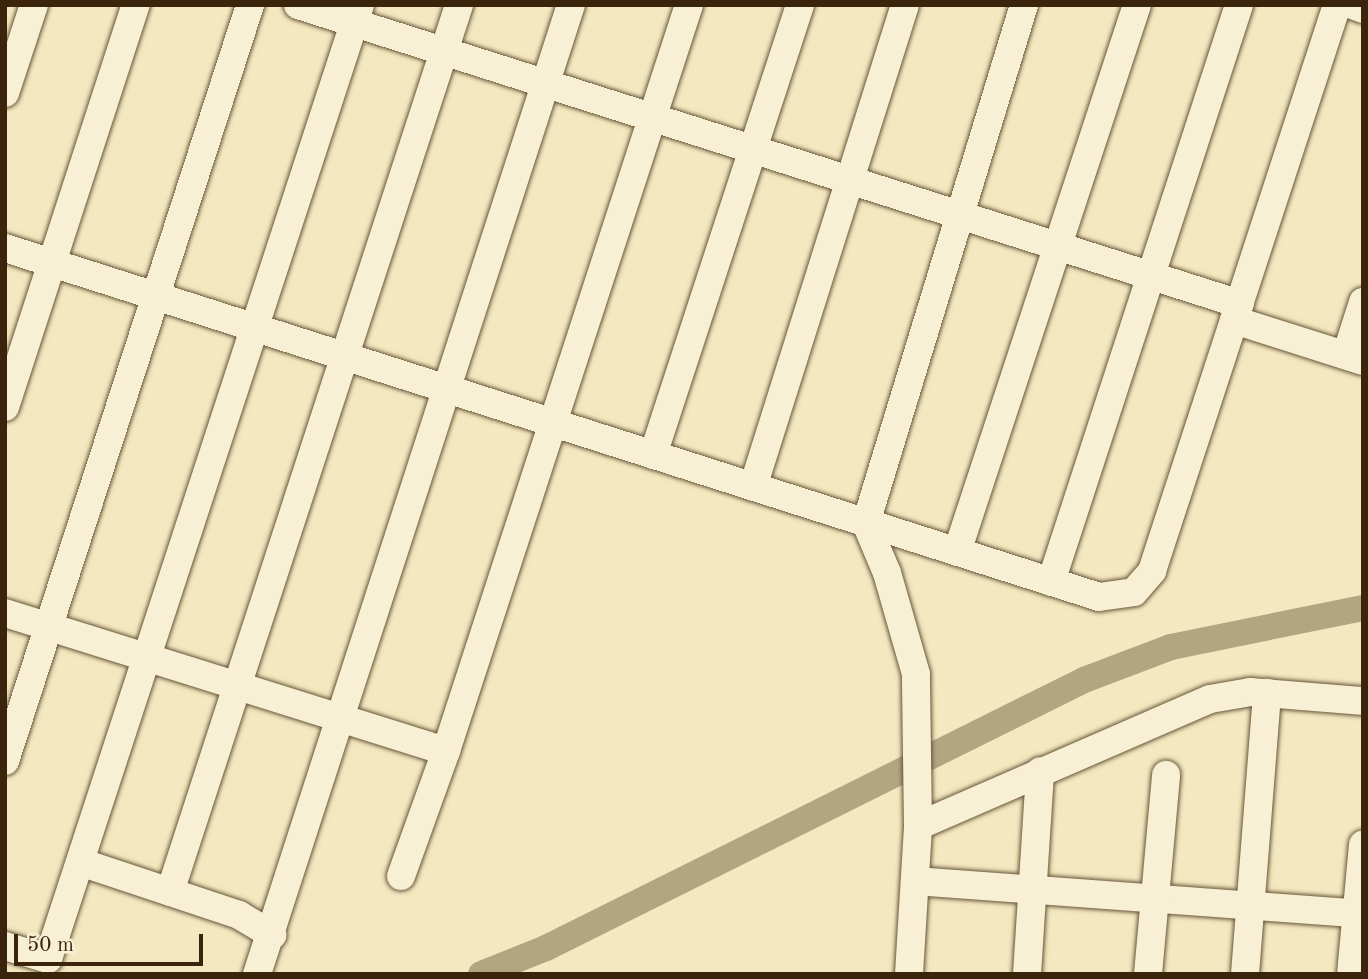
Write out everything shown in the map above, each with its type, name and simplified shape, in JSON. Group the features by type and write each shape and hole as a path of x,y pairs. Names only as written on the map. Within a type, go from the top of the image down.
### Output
{"street":[{"path":"5,93 34,5"},
{"path":"5,407 136,5"},
{"path":"5,761 250,5"},
{"path":"298,5 357,14 444,51 1151,276 1354,358 1363,302"},
{"path":"170,892 459,5"},
{"path":"257,974 342,719 571,5"},
{"path":"401,876 446,751 689,5"},
{"path":"653,455 800,5"},
{"path":"753,487 905,5"},
{"path":"909,974 917,820 916,702 909,641 866,523 1024,5"},
{"path":"957,552 1137,5"},
{"path":"1051,582 1239,5"},
{"path":"5,248 1099,597 1134,592 1152,572 1337,5"},
{"path":"1352,5 1363,9"},
{"path":"5,946 48,959 357,14"},
{"path":"5,613 446,751"},
{"path":"917,820 1210,699 1267,693 1363,701"},
{"path":"1245,974 1267,693"},
{"path":"1027,974 1040,771"},
{"path":"1148,974 1166,775"},
{"path":"1351,974 1360,913 1363,845"},
{"path":"80,862 239,915 272,935"},
{"path":"915,881 1360,913"}],"waterway":[{"path":"481,974 546,948 1084,680 1171,647 1363,608"}]}
